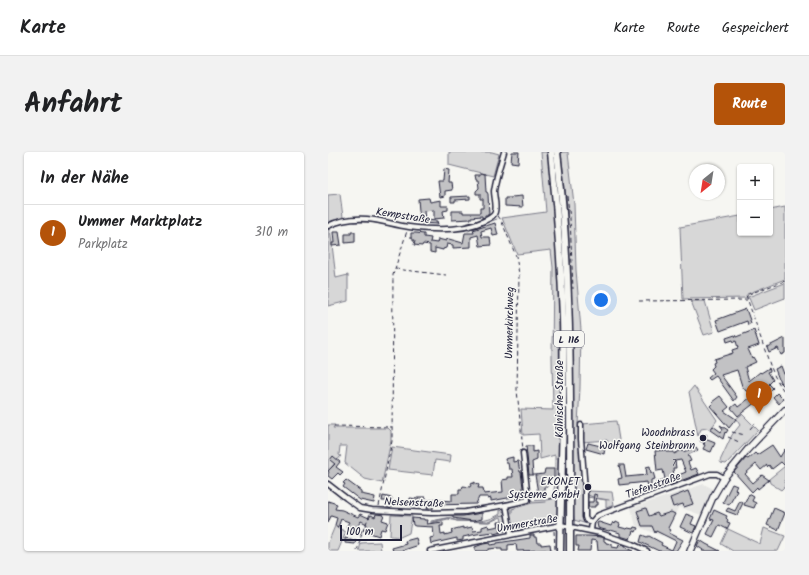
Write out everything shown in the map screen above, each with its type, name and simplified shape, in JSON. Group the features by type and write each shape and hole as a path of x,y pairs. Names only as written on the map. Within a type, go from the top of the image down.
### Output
{"main road":[{"name":"Kölnische Straße","path":"551,152 558,213 563,318 563,430 560,551"},
{"name":"Kölnische Straße","path":"557,152 564,205 568,276 570,551"},
{"path":"690,551 713,497 724,478 748,449 785,410"}],"street":[{"path":"495,212 494,192 504,152"},
{"name":"Kempstraße","path":"328,226 352,218 369,219 408,227 434,229 463,228 478,224 490,218 495,212"},
{"path":"581,425 585,517 586,520 592,522 591,530"},
{"name":"Nelsenstraße","path":"328,484 360,508 372,510 431,513 465,512 506,506 528,500 523,453"},
{"name":"Tiefenstraße","path":"592,522 596,516 613,509 710,474 717,474 724,478"},
{"path":"506,506 511,534"},
{"name":"Ummerstraße","path":"430,551 561,525 591,530 617,538 641,550 648,551"}],"path":[{"name":"Ummerkirchweg","path":"495,212 501,220 516,256 519,274 517,390 523,453"},
{"path":"378,510 392,441 393,427 393,275 408,227"},
{"path":"395,269 446,274"},
{"path":"785,281 746,295 770,365 785,393"},
{"path":"639,301 748,300"},
{"path":"750,429 755,423"},
{"path":"334,426 393,427"},
{"path":"732,432 745,435"},
{"path":"728,437 739,442"},
{"path":"549,499 557,497 557,502"},
{"path":"357,551 362,533 372,510"},
{"path":"555,551 554,517 557,514"}],"shaded area":[{"path":"449,152 492,152 499,154 493,176 449,165"},
{"path":"541,152 548,152 556,228 559,292 560,455 558,516 551,522 517,530 513,528 509,509 527,501 553,499 556,476 555,455 540,459 539,434 523,435 521,409 553,410 553,267 551,250 517,254 502,218 546,212"},
{"path":"553,152 555,152 564,241 566,331 562,243"},
{"path":"561,152 568,152 574,204 576,270 581,330 578,424 584,491 583,514 588,522 587,524 574,520 572,494 571,279 567,207"},
{"path":"340,194 343,217 328,223 328,195"},
{"path":"785,207 785,279 747,294 748,297 785,283 785,298 754,310 749,298 683,299 680,227 737,217 737,236 773,236 773,209"},
{"path":"330,228 336,278 348,275 348,301 328,306 328,229"},
{"path":"691,301 705,301 714,332 704,335"},
{"path":"566,337 567,385 566,517"},
{"path":"694,386 717,420 710,430 707,428 701,429 698,436 689,392"},
{"path":"742,414 758,430 726,464 721,463 720,461 732,435 740,425 736,419"},
{"path":"616,421 620,446 608,448 607,440 582,442 582,424"},
{"path":"328,425 335,425 333,428 388,428 391,431 391,441 382,483 365,479 345,463 347,446 340,446 339,455 341,456 328,471"},
{"path":"392,447 451,455 450,462 435,460 433,475 388,470"},
{"path":"785,466 785,486 781,490 770,483 769,479"},
{"path":"704,484 713,489 701,515 679,507 662,536 636,526 631,508"},
{"path":"587,491 612,492 614,505 606,508 606,500 587,497"},
{"path":"500,510 505,512 507,528 504,532 501,517 490,522 457,521 448,519 431,523 431,521 457,516 457,520 484,520 500,514"},
{"path":"391,515 412,516 409,533 400,537 390,536"},
{"path":"335,526 346,532 338,551 328,551 328,543"},
{"path":"764,528 785,536 778,551 733,551 721,544 728,529 760,544"},
{"path":"380,542 381,551 359,551 361,543"}],"building":[{"path":"512,152 519,152 518,163 511,162"},
{"path":"444,169 449,170 448,183 451,183 452,190 445,191 445,196 440,197 438,181 443,181"},
{"path":"480,173 485,174 489,215 485,215 485,217 482,218 482,216 471,217 471,219 452,220 452,211 463,211 463,213 480,213 480,208 483,208 483,199 480,199 480,194 476,194 476,191 479,188 478,180 476,180 475,175 480,175"},
{"path":"470,196 470,199 455,200 455,202 451,202 451,197"},
{"path":"522,196 523,207 505,206 505,198"},
{"path":"429,198 430,202 441,200 441,206 448,206 448,210 443,211 444,218 434,219 434,210 424,211 425,220 437,221 438,224 420,223 418,199"},
{"path":"495,223 498,235 493,236 491,228 481,231 482,237 490,237 491,245 480,246 478,235 471,237 471,247 453,248 453,245 447,244 446,248 443,250 435,248 435,253 430,252 430,245 414,245 415,241 411,238 411,233 416,233 424,234 424,237 431,238 430,242 437,243 438,239 446,241 449,239 463,243 465,233 474,233 473,230"},
{"path":"333,232 339,232 341,245 332,246 332,243 334,243"},
{"path":"351,232 355,232 355,242 345,243 345,234 351,234"},
{"path":"746,309 751,323 748,325 747,321 720,331 716,320"},
{"path":"754,330 759,345 748,349 752,358 753,357 756,362 745,367 749,381 760,372 761,373 769,368 770,371 768,372 773,380 769,384 773,388 771,390 767,386 758,394 761,398 738,416 731,408 736,404 738,407 755,394 746,391 742,386 737,370 721,375 737,397 734,401 716,376 710,380 708,378 714,373 711,369 714,366 714,359 733,353 732,350 738,348 736,341 734,342 733,340 727,342 726,338 735,335 736,337"},
{"path":"785,338 785,353 781,355 778,348 769,352 767,347"},
{"path":"781,366 784,374 785,373 785,387 780,382 775,369"},
{"path":"777,393 783,399 779,404 773,397"},
{"path":"720,396 729,407 724,411 736,419 729,428 710,406 713,403 712,402"},
{"path":"720,425 728,430 726,433 725,432 723,439 710,430 713,426 721,432 723,429"},
{"path":"703,434 707,435 705,439 715,443 711,452 703,449 705,445 703,444 705,443 700,441"},
{"path":"588,443 605,447 604,454 586,449"},
{"path":"772,445 780,457 785,449 785,466 781,462 772,469 769,465 767,467 767,465 761,470 756,464 745,474 753,483 762,475 769,480 758,489 757,487 752,492 734,472 746,458 748,459 755,453 757,455"},
{"path":"526,446 533,446 533,452 537,451 537,460 532,462 533,475 529,475"},
{"path":"696,447 698,450 688,455 691,461 688,462 691,470 696,468 699,474 659,489 657,482 665,479 663,470 657,471 655,451 667,450 667,452 674,452 674,454 682,450 683,452","holes":["681,460 686,472 674,477 673,468 676,468 675,461"]},
{"path":"333,456 340,462 336,467 343,472 340,475 338,473 332,479 328,476 328,471 335,464 330,460"},
{"path":"513,457 513,462 518,461 524,495 491,501 491,498 488,499 488,497 479,497 476,504 433,505 433,509 427,509 428,506 426,506 426,504 418,503 418,506 410,506 410,498 418,499 418,497 426,497 426,500 435,500 435,498 438,500 452,501 452,494 459,494 459,489 462,489 463,486 470,487 472,483 474,484 474,482 479,485 478,488 483,488 484,494 503,492 502,480 508,479 508,477 513,477 512,469 509,469 508,463 506,463 505,459"},
{"path":"619,465 624,465 626,477 647,475 646,467 650,466 651,473 653,472 655,479 651,480 651,487 648,488 647,482 619,485 618,479 622,478"},
{"path":"545,469 554,469 554,478 547,478 547,487 544,487 544,492 538,493 535,475 544,474"},
{"path":"346,480 361,491 361,494 375,497 374,503 360,500 343,487 345,484 343,483"},
{"path":"732,484 737,486 735,489 737,491 729,505 723,502"},
{"path":"688,491 693,504 684,507 683,504 673,507 670,498"},
{"path":"594,494 597,495 596,502 598,502 598,505 595,505 595,507 588,507 588,502 593,502"},
{"path":"749,494 754,497 752,501 756,503 754,508 744,505"},
{"path":"383,496 392,498 391,504 387,504 386,501 382,501"},
{"path":"328,501 337,504 335,509 342,510 358,517 360,514 369,518 371,515 375,517 376,514 384,515 382,520 388,522 385,530 381,529 379,536 364,531 367,524 361,521 356,528 362,531 360,534 354,531 353,532 346,527 349,522 341,519 338,527 335,525 337,518 331,516 328,523"},
{"path":"740,501 743,503 737,515 726,511 728,508 735,511"},
{"path":"646,508 649,516 657,513 659,516 671,512 675,514 668,528 671,530 669,533 683,540 676,551 659,551 640,542 642,535 647,537 649,536 662,543 661,545 672,550 676,541 656,531 655,533 652,526 642,526 637,511"},
{"path":"774,508 785,513 778,530 767,525"},
{"path":"714,510 727,516 727,522 730,523 727,529 719,525 713,537 707,534 714,520 710,519"},
{"path":"482,513 482,519 473,521 453,518 453,516"},
{"path":"686,514 694,517 691,524 696,526 693,533 680,527"},
{"path":"412,518 428,520 427,524 443,522 443,526 440,526 441,534 445,533 445,535 452,533 451,530 463,527 463,529 472,527 473,531 482,530 482,527 488,525 489,528 499,526 498,522 502,522 503,526 500,527 501,532 494,534 494,532 477,534 463,537 463,540 457,541 457,538 431,544 430,538 434,537 433,527 415,526 413,525"},
{"path":"599,522 611,526 613,522 615,524 616,522 620,524 619,527 627,529 633,529 634,527 638,528 636,532 633,531 630,539 620,536 620,533 598,528 597,523"},
{"path":"530,535 534,535 537,543 541,543 541,545 550,544 551,551 517,551 516,544 508,545 508,551 502,551 502,549 497,548 486,551 475,551 475,547 483,544 489,543 490,545 530,538"},
{"path":"576,536 602,537 606,543 612,544 612,547 618,548 619,545 621,546 622,544 626,546 626,548 633,551 598,551 597,541 591,540 590,551 578,551 579,546 576,546"},
{"path":"345,538 356,540 355,544 345,543"},
{"path":"416,538 418,545 404,551 393,551 392,548 406,544 405,541"},
{"path":"700,540 720,551 702,551 703,550 697,546"}],"waterway":[{"path":"489,222 497,219"},
{"path":"341,223 349,222"},
{"path":"354,222 371,222 402,228"},
{"path":"332,227 338,225"},
{"path":"473,229 484,225"},
{"path":"588,495 593,497"},
{"path":"596,498 609,500"},
{"path":"512,513 512,509 532,503 546,502"},
{"path":"432,522 448,518 457,521 490,522 499,516 505,515"}],"place":[{"name":"Ummer Marktplatz","path":"759,414"},
{"name":"Woodnbrass Wolfgang Steinbronn","path":"703,438"},
{"name":"EKONET Systeme GmbH","path":"588,487"}]}
